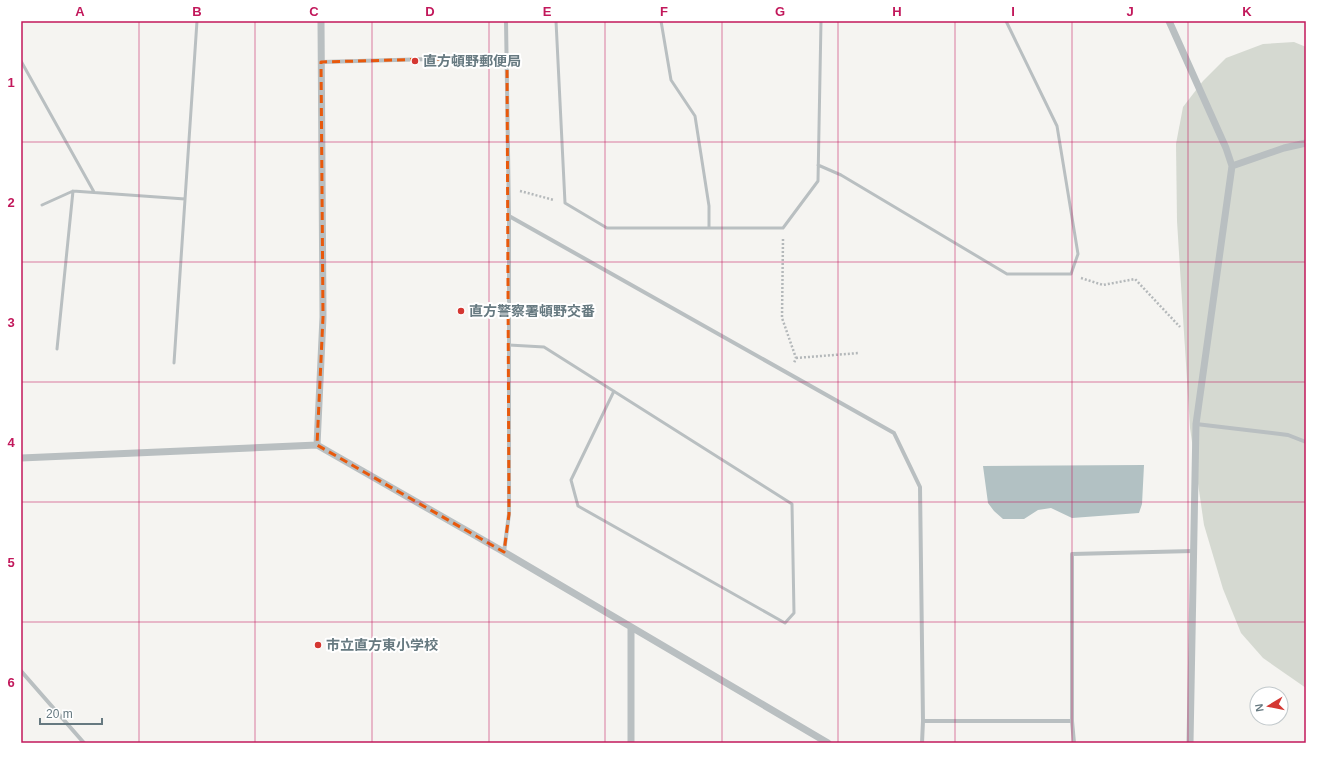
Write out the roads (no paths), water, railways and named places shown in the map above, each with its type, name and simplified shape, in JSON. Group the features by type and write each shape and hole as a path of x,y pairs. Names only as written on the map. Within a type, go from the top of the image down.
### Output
{"street":[{"path":"317,445 323,317 321,21"},
{"path":"504,552 509,514 509,216 506,21"},
{"path":"1169,21 1226,148 1232,166 1196,424 1190,743"},
{"path":"321,62 507,57"},
{"path":"1232,166 1284,148 1306,143"},
{"path":"509,216 894,433 920,487 922,743"},
{"path":"1196,424 1288,435 1306,442"},
{"path":"21,458 317,445 504,552 828,743"},
{"path":"1074,743 1072,721 1072,554 1193,551"},
{"path":"631,628 631,743"},
{"path":"21,671 84,743"},
{"path":"923,721 1072,721"}],"lane":[{"path":"174,363 197,21"},
{"path":"556,21 565,203 606,228 783,228 818,181 821,21"},
{"path":"661,21 672,80 695,116 709,206 709,228"},
{"path":"818,165 841,175 1007,274 1071,274 1078,254 1057,126 1006,21"},
{"path":"21,61 94,192"},
{"path":"42,205 73,191 185,199"},
{"path":"57,349 73,191"},
{"path":"509,345 544,346 792,504 794,613 785,623 578,506 571,480 614,391"}],"place":[{"name":"直方頓野郵便局","path":"415,61"},
{"name":"直方警察署頓野交番","path":"461,311"},
{"name":"市立直方東小学校","path":"318,645"}]}
